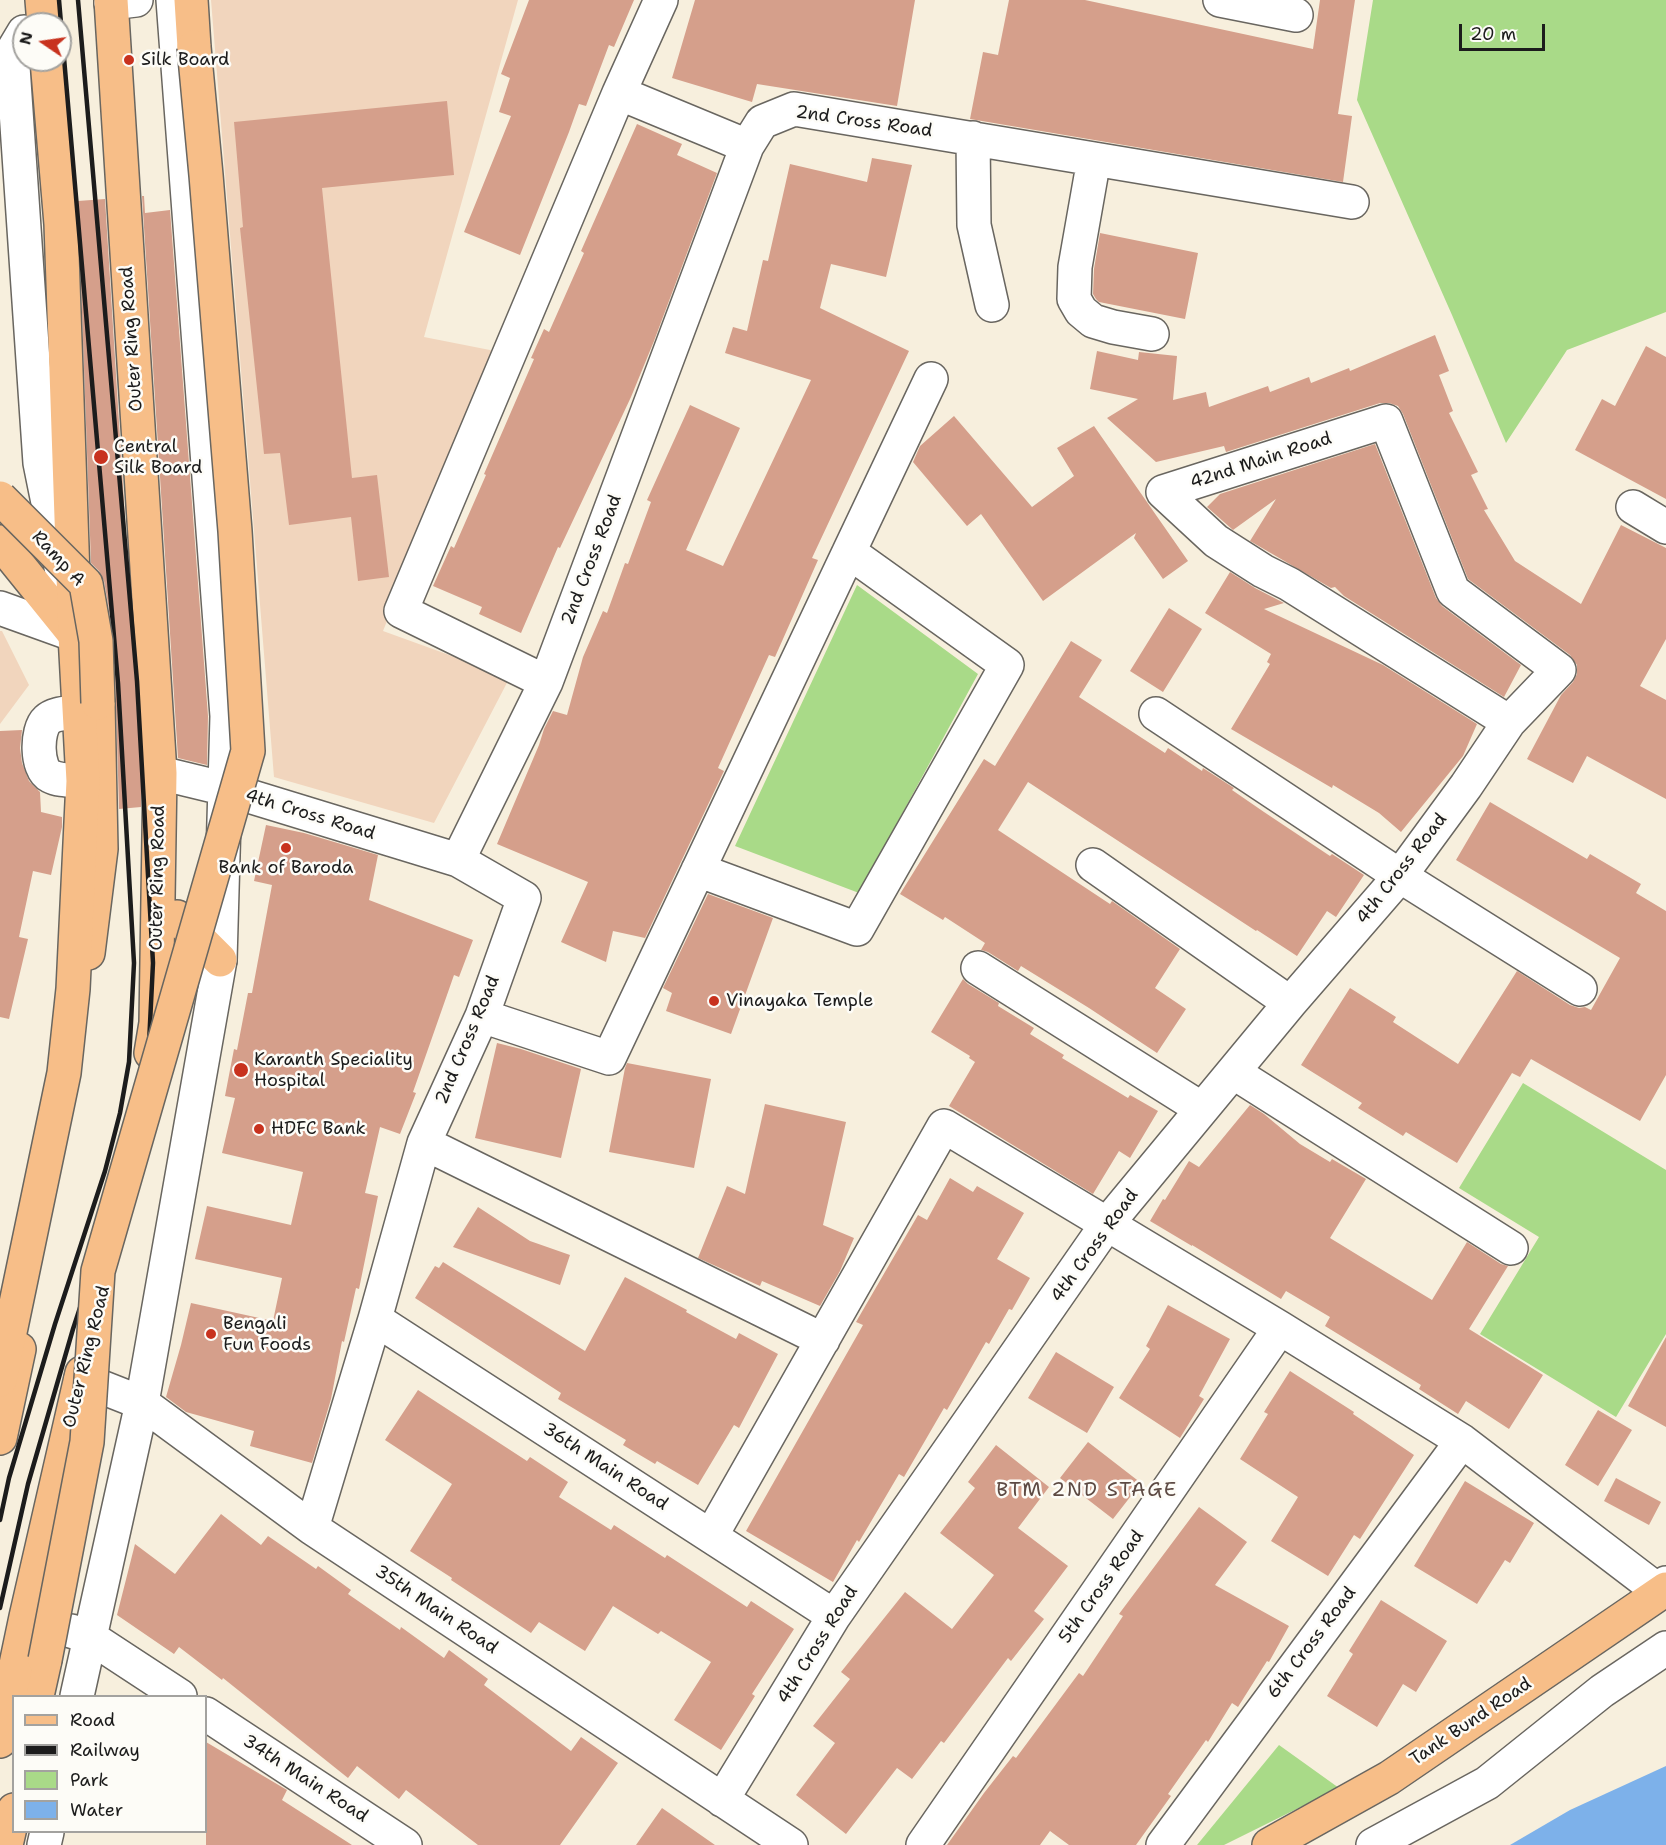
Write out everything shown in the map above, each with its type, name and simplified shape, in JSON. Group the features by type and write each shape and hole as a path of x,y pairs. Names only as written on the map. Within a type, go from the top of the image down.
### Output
{"main road":[{"path":"0,1676 37,1514 98,1270 248,751 235,531 191,0"},
{"name":"Outer Ring Road","path":"0,1740 26,1617 109,1262 156,1023 160,773 119,1"},
{"path":"0,1438 81,1051 88,950 101,849 88,707 75,635 61,224 48,72"},
{"name":"Ramp A","path":"0,498 86,584 96,641 88,707"},
{"path":"0,542 75,635"},
{"path":"0,1380 6,1322 64,1073 73,989 88,707"},
{"path":"158,899 220,960"},
{"path":"37,1695 87,1442 98,1270"},
{"name":"Tank Bund Road","path":"1269,1845 1389,1778 1664,1588"},
{"path":"6,1845 12,1819"}],"street":[{"path":"77,1695 142,1403 220,960 227,716 173,0"},
{"path":"546,682 401,611 619,93 661,0"},
{"path":"1220,0 1296,15"},
{"path":"13,72 40,463 75,635"},
{"path":"619,93 747,146"},
{"name":"2nd Cross Road","path":"312,1528 375,1319 424,1143 482,1016 524,898 458,860 546,682 747,146 762,122 794,109 1352,202"},
{"path":"974,138 974,225 992,305"},
{"path":"1094,159 1075,267 1074,299 1081,311 1093,321 1152,334"},
{"path":"482,1016 609,1058 931,379"},
{"name":"42nd Main Road","path":"1386,421 1453,591 1559,670 1509,722 1216,541 1163,492 1386,421"},
{"path":"1633,507 1666,527"},
{"path":"698,870 857,929 1006,665 849,552"},
{"path":"0,608 75,635"},
{"path":"1466,786 1485,783 1563,690"},
{"path":"1156,714 1400,876 1580,989"},
{"name":"4th Cross Road","path":"722,1800 834,1616 1107,1224 1290,1003 1400,876 1466,786 1509,722"},
{"name":"4th Cross Road","path":"160,773 226,789 458,860"},
{"path":"1093,864 1290,1003"},
{"path":"978,968 1202,1108"},
{"path":"1233,1072 1511,1248"},
{"path":"711,1536 944,1126 1280,1328 1462,1442 1664,1588"},
{"path":"424,1143 823,1340"},
{"name":"36th Main Road","path":"375,1319 834,1616"},
{"name":"5th Cross Road","path":"923,1845 1280,1328"},
{"name":"35th Main Road","path":"81,1379 142,1403 312,1528 790,1845"},
{"name":"6th Cross Road","path":"1163,1845 1462,1442"},
{"path":"26,1617 90,1638 178,1695"},
{"path":"1372,1845 1487,1783 1602,1691 1666,1648"},
{"name":"34th Main Road","path":"207,1715 385,1840"}],"shaded area":[{"name":"Central Silk Board","path":"211,0 518,0 424,337 495,351 383,631 510,677 434,823 274,777"},
{"path":"0,631 29,685 0,724"}],"green space":[{"path":"1373,0 1666,0 1666,312 1567,350 1506,443 1357,100"},
{"path":"857,585 978,674 859,893 735,846"},
{"path":"1523,1083 1666,1170 1666,1334 1616,1417 1480,1334 1539,1237 1459,1188"},
{"path":"1279,1745 1339,1788 1224,1845 1197,1845"}],"water":[{"path":"1666,1766 1666,1845 1510,1845 1570,1810"}],"building":[{"path":"529,0 634,0 614,47 609,45 586,106 579,104 520,255 464,232 511,116 499,112 510,78 501,74"},
{"path":"695,0 915,0 897,106 757,84 752,102 672,78"},
{"path":"1009,0 1085,0 1313,49 1320,0 1355,0 1338,114 1352,116 1343,182 970,119 983,52 998,55"},
{"path":"447,101 454,175 322,188 352,478 377,475 389,577 358,581 351,517 289,525 280,453 264,454 240,228 243,227 234,122"},
{"path":"637,124 682,144 677,155 717,173 631,397 560,548 558,547 521,633 479,614 482,607 433,586 451,546 454,548 534,359 531,358 544,329 549,332 584,253 581,251"},
{"path":"872,158 912,165 886,277 831,264 820,308 909,351 812,558 818,560 775,657 769,655 718,768 724,771 645,938 613,931 606,962 561,942 588,882 497,844 553,711 567,715 583,657 603,611 607,613 625,563 628,564 651,502 647,500 690,405 740,428 686,550 723,566 811,380 725,353 733,327 747,331 763,260 768,261 790,164 867,182"},
{"path":"142,196 144,196 145,213 170,210 208,716 207,765 178,758"},
{"path":"105,199 141,773 141,807 119,809 114,638 104,581 99,571 91,563 78,201"},
{"path":"1100,233 1198,253 1185,319 1099,302 1096,299 1093,294 1094,269"},
{"path":"1435,335 1449,371 1439,375 1453,411 1449,413 1478,472 1471,475 1488,509 1484,510 1515,561 1581,604 1621,525 1666,548 1666,639 1640,686 1666,700 1666,799 1587,756 1573,783 1527,759 1561,695 1573,682 1577,674 1577,665 1570,655 1468,579 1398,406 1380,403 1226,452 1224,446 1156,462 1107,418 1138,399 1090,389 1097,351 1138,360 1139,352 1177,356 1173,400 1206,392 1209,407 1268,386 1270,392 1309,377 1311,383 1349,368 1350,371"},
{"path":"1646,346 1666,357 1666,499 1575,450 1602,399 1615,406"},
{"path":"954,416 1032,507 1074,476 1057,448 1094,426 1188,561 1163,579 1134,538 1136,533 1043,601 981,514 967,526 913,462 920,446"},
{"path":"1375,444 1436,598 1442,606 1521,665 1504,697 1344,596 1335,587 1331,588 1250,541 1276,499 1233,530 1207,507 1220,494"},
{"path":"1230,572 1284,603 1264,609 1383,665 1477,724 1463,756 1401,832 1379,813 1333,785 1332,788 1231,729 1270,664 1267,662 1271,654 1205,613"},
{"path":"1169,608 1202,629 1163,692 1130,671"},
{"path":"1071,641 1102,660 1079,697 1165,753 1168,748 1202,771 1203,768 1330,856 1332,854 1364,875 1336,917 1327,911 1297,956 1028,782 998,830 1110,904 1112,901 1180,949 1155,988 1186,1009 1157,1053 1021,966 1018,971 981,950 985,943 945,917 943,920 900,894 984,759 995,766"},
{"path":"22,730 20,748 22,763 29,781 40,792 41,812 62,817 62,827 51,875 33,871 19,937 28,939 9,1019 0,1017 0,731"},
{"path":"1490,802 1587,859 1590,854 1641,884 1636,893 1666,911 1666,1075 1640,1121 1531,1059 1520,1077 1512,1073 1457,1163 1406,1132 1403,1136 1358,1108 1362,1103 1301,1065 1350,988 1396,1017 1393,1022 1458,1064 1517,971 1570,1005 1591,1010 1620,958 1456,860"},
{"path":"266,825 304,833 378,855 369,900 473,940 459,977 454,975 413,1092 416,1093 400,1134 380,1127 365,1193 378,1196 359,1289 356,1288 344,1342 342,1341 331,1399 312,1463 250,1446 254,1431 186,1412 166,1397 191,1303 273,1321 282,1278 195,1259 207,1206 291,1225 303,1172 222,1153 235,1098 225,1096 248,993 252,993 272,885 254,881"},
{"path":"708,894 773,918 731,1034 666,1011 672,993 663,988"},
{"path":"963,979 999,1003 998,1006 1034,1028 1030,1034 1064,1055 1062,1058 1128,1098 1130,1095 1158,1111 1130,1158 1119,1151 1093,1194 949,1106 975,1062 969,1058 970,1056 931,1032"},
{"path":"497,1043 581,1069 561,1158 475,1138"},
{"path":"627,1063 711,1079 694,1168 609,1152"},
{"path":"765,1104 846,1122 823,1225 854,1238 840,1271 820,1306 762,1281 760,1286 698,1258 727,1186 745,1194"},
{"path":"1250,1105 1300,1144 1330,1162 1332,1159 1366,1179 1330,1238 1432,1300 1467,1242 1501,1264 1508,1266 1469,1329 1543,1375 1509,1429 1466,1401 1458,1414 1419,1389 1421,1385 1325,1326 1330,1317 1286,1291 1281,1299 1150,1221 1189,1161 1199,1167"},
{"path":"950,1178 973,1192 977,1186 1024,1213 997,1259 1030,1278 989,1344 986,1342 947,1410 944,1408 904,1477 899,1474 833,1582 746,1531 863,1325 856,1322 918,1215 927,1220"},
{"path":"478,1207 530,1241 570,1255 560,1285 453,1247"},
{"path":"443,1262 585,1351 625,1277 736,1339 739,1333 778,1354 739,1428 734,1425 698,1485 657,1461 655,1464 623,1445 626,1440 558,1399 561,1393 415,1298 435,1266 439,1268"},
{"path":"1168,1305 1230,1339 1199,1396 1204,1399 1180,1438 1119,1398 1150,1349 1146,1346"},
{"path":"1666,1337 1666,1427 1628,1406"},
{"path":"1056,1352 1114,1387 1087,1433 1028,1398"},
{"path":"1290,1371 1354,1412 1353,1414 1414,1455 1360,1539 1354,1535 1328,1576 1271,1541 1298,1497 1240,1459 1268,1414 1264,1412"},
{"path":"418,1390 527,1461 530,1457 568,1482 559,1497 611,1530 614,1525 665,1558 667,1555 747,1607 751,1601 794,1629 752,1694 755,1696 721,1750 674,1720 711,1662 661,1631 658,1634 613,1606 585,1651 539,1622 531,1633 410,1551 452,1484 385,1440"},
{"path":"1598,1410 1632,1430 1598,1486 1565,1465"},
{"path":"1088,1442 1141,1483 1113,1519 1060,1478"},
{"path":"996,1445 1049,1487 1018,1528 1068,1566 1034,1611 1044,1619 1011,1661 1008,1658 944,1743 941,1741 912,1779 897,1768 846,1834 796,1795 835,1743 813,1726 850,1679 841,1672 905,1592 952,1629 994,1575 940,1533 975,1488 968,1482"},
{"path":"1616,1478 1661,1502 1649,1525 1604,1501"},
{"path":"1465,1481 1534,1523 1510,1563 1505,1560 1477,1604 1414,1566"},
{"path":"1199,1507 1247,1542 1215,1585 1289,1626 1269,1662 1267,1661 1238,1707 1232,1703 1208,1742 1206,1740 1168,1794 1171,1796 1136,1845 1069,1845 1050,1831 1040,1845 947,1845 984,1793 1013,1756 1016,1758 1079,1673 1083,1676 1123,1616 1119,1614"},
{"path":"221,1514 261,1545 268,1536 316,1569 318,1566 351,1590 348,1594 400,1630 401,1627 444,1658 449,1650 488,1679 484,1685 571,1751 581,1737 618,1763 560,1845 478,1845 406,1790 399,1799 357,1766 348,1778 223,1678 222,1680 179,1647 174,1654 117,1615 135,1544 175,1574"},
{"path":"1381,1600 1447,1641 1416,1692 1403,1684 1377,1727 1327,1696 1353,1654 1349,1651"},
{"path":"207,1743 287,1790 282,1800 352,1845 206,1845"},
{"path":"662,1808 715,1845 636,1845"}],"railway":[{"path":"0,1520 9,1478 55,1324 105,1171 120,1113 129,1062 134,963 118,683 59,0"},
{"path":"0,1608 28,1484 73,1329 123,1177 139,1118 148,1064 153,963 137,681 78,0"}],"place":[{"name":"Silk Board","path":"129,60"},
{"name":"Central Silk Board","path":"101,457"},
{"name":"Bank of Baroda","path":"286,848"},
{"name":"Vinayaka Temple","path":"714,1001"},
{"name":"Karanth Speciality Hospital","path":"241,1070"},
{"name":"HDFC Bank","path":"259,1129"},
{"name":"Bengali Fun Foods","path":"211,1334"}],"district":[{"name":"BTM 2ND STAGE","path":"1087,1491"}]}
